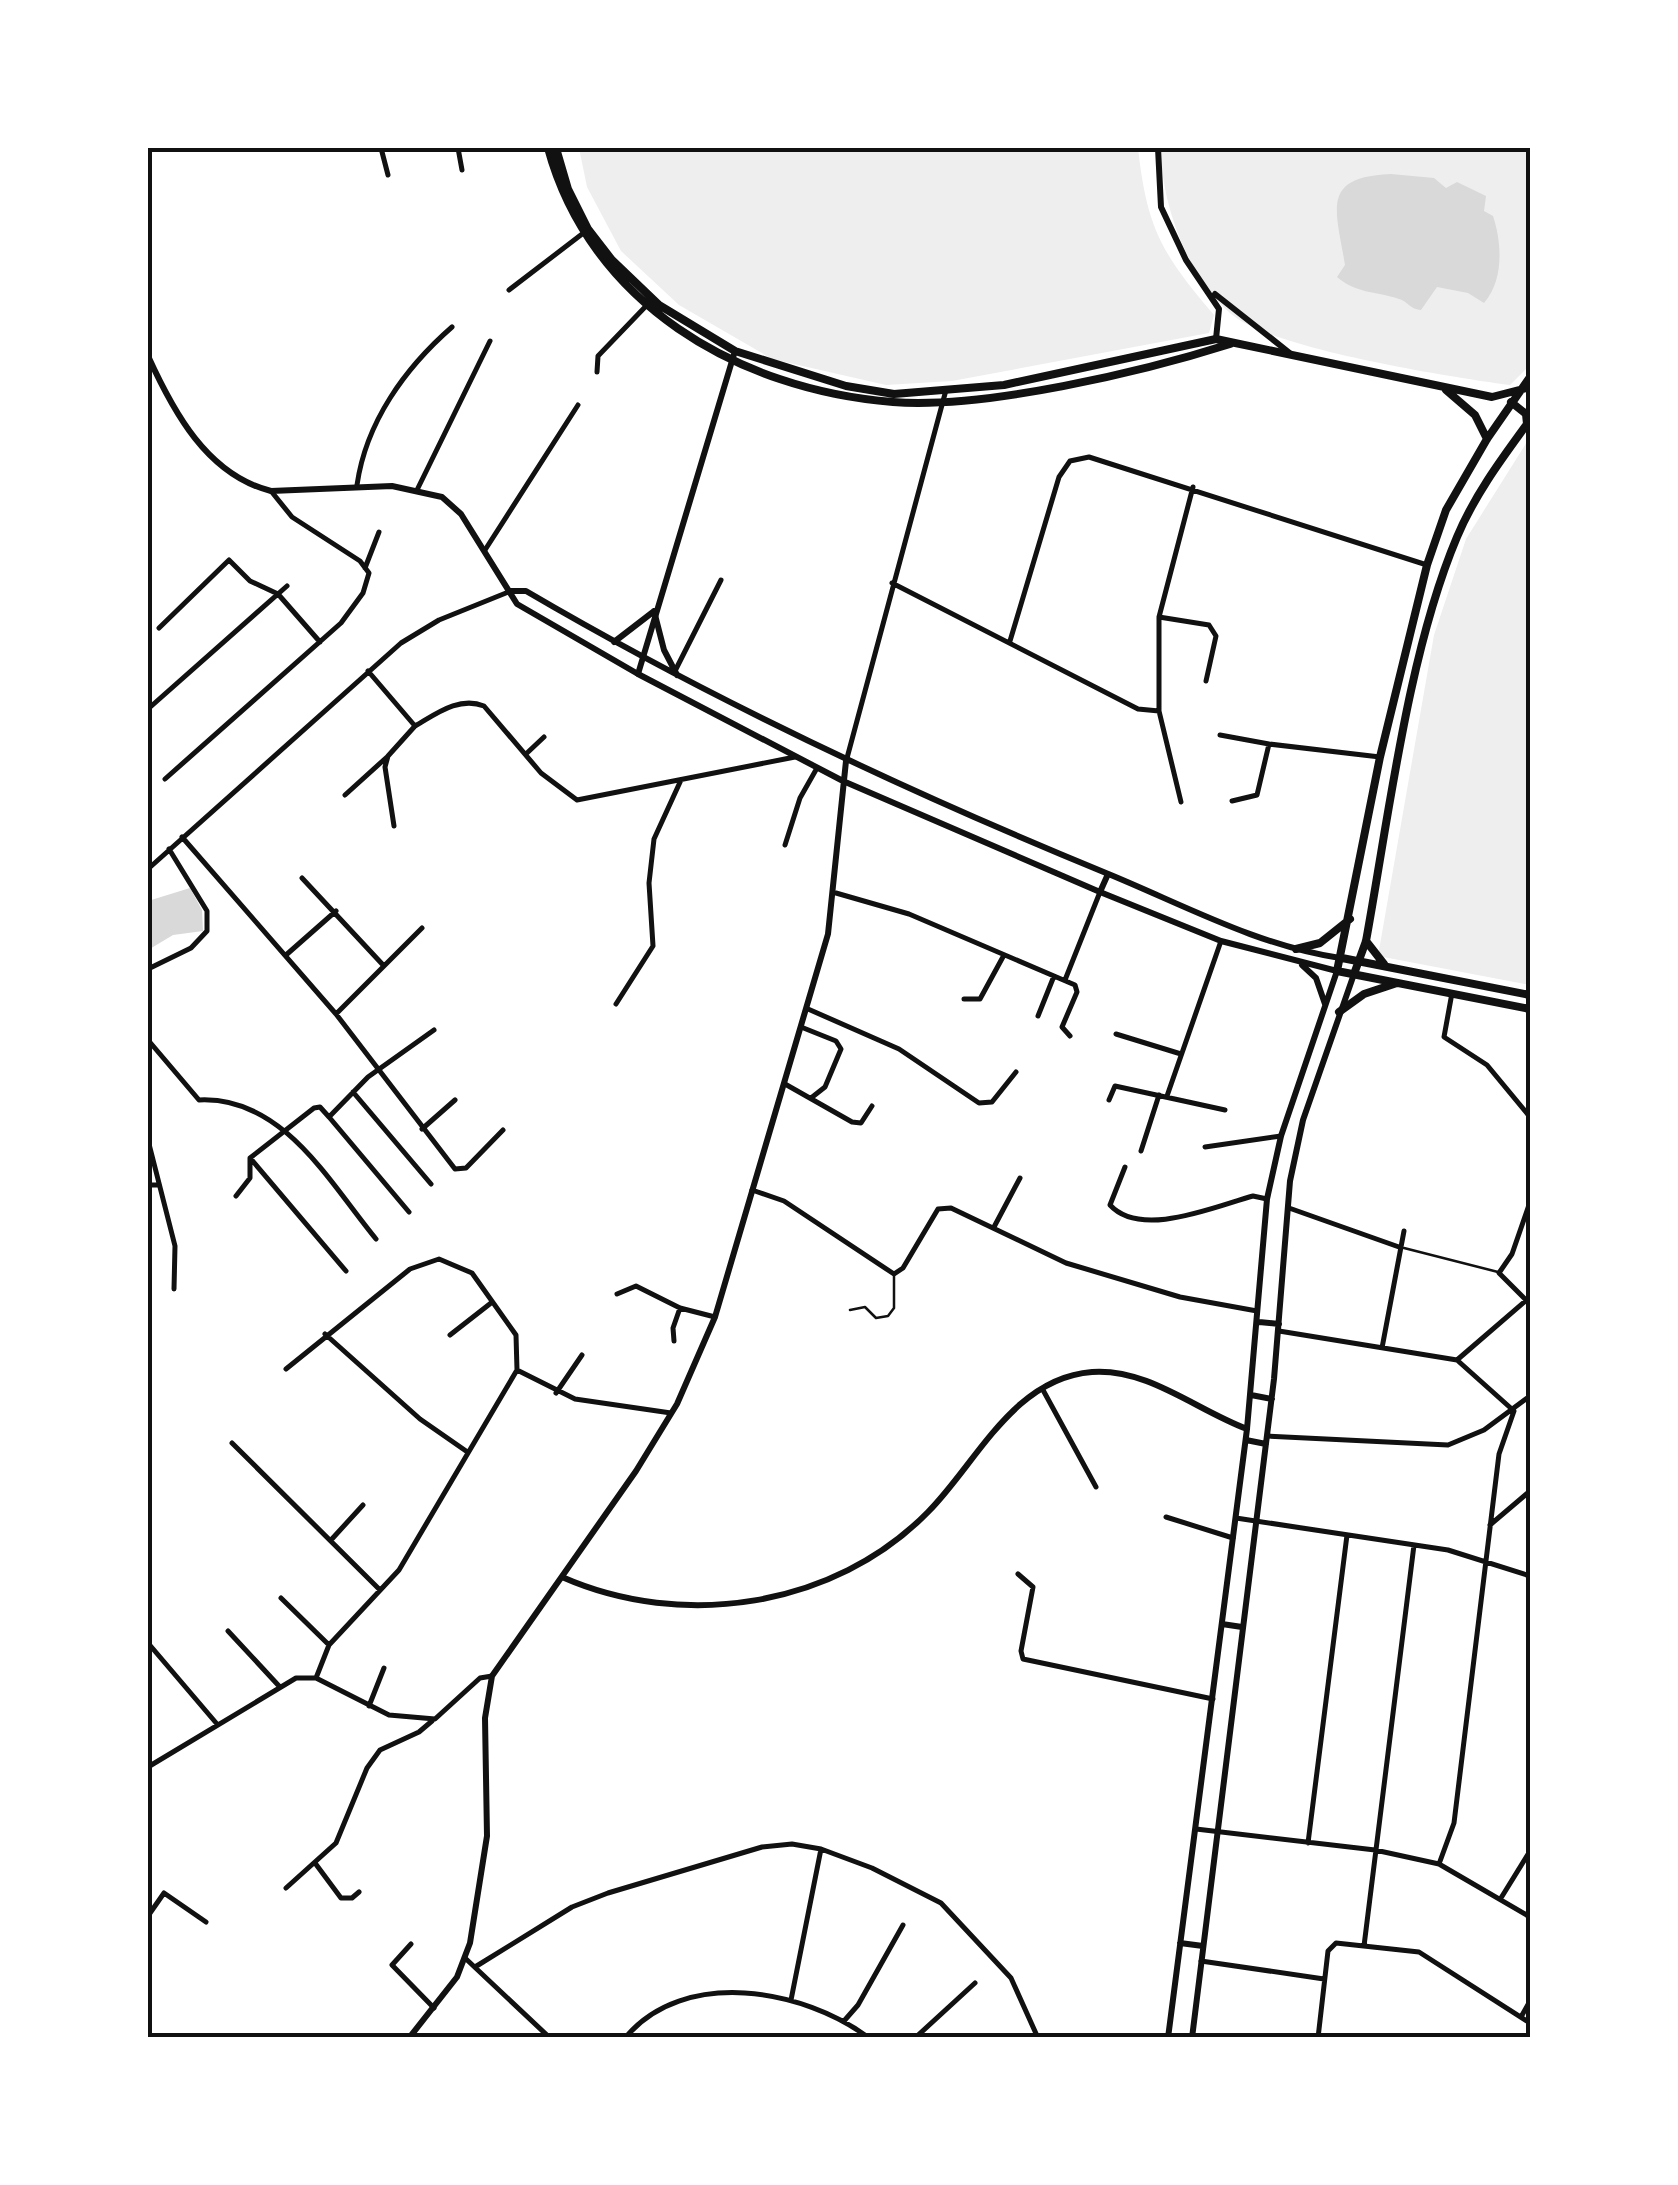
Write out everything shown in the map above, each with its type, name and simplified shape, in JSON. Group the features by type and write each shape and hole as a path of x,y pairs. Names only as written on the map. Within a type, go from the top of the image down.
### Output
{"main road":[{"path":"548,148 561,191 622,284 771,374 894,402 1044,388 1235,342 1513,402 1529,422 1498,463 1459,534 1442,577 1421,659 1366,940 1303,1120 1288,1208 1272,1399 1228,1724 1192,2038"},
{"path":"556,148 586,232"},
{"path":"1158,148 1161,207 1186,260 1209,289 1292,355"},
{"path":"1209,289 1220,317 1216,344"},
{"path":"638,674 734,355"},
{"path":"148,356 180,417 213,460 236,478 271,492 356,485 417,490 442,497 462,514 517,604 540,622 843,781 1220,942 1337,971 1530,1009"},
{"path":"1168,2038 1260,1322 1267,1199 1281,1136 1342,958 1380,757 1426,565 1446,510 1487,439 1530,377"},
{"path":"1442,388 1476,415 1487,439"},
{"path":"1492,397 1523,388"},
{"path":"1478,454 1498,463"},
{"path":"511,591 526,591 614,642 846,761 1108,874 1296,949 1530,995"},
{"path":"614,642 654,611"},
{"path":"654,611 676,674"},
{"path":"410,2038 465,1958 488,1836 485,1698 492,1676 672,1414 715,1317 782,1082 808,1009 836,892 846,761"},
{"path":"1100,892 1108,874"},
{"path":"1296,949 1320,943 1350,919"},
{"path":"1366,940 1375,957 1388,966"},
{"path":"1296,962 1316,978 1325,1006"},
{"path":"1339,1012 1364,994 1400,982"},
{"path":"1260,1322 1279,1328"},
{"path":"562,1576 618,1597 678,1606 742,1603 813,1584 848,1570 908,1530 948,1490 1000,1424 1043,1390 1090,1372 1135,1377 1247,1429"},
{"path":"1251,1395 1272,1399"},
{"path":"1246,1440 1266,1440"},
{"path":"1222,1624 1242,1627"},
{"path":"1210,1722 1228,1724"},
{"path":"1180,1944 1204,1946"}],"street":[{"path":"381,148 388,175"},
{"path":"458,148 462,170"},
{"path":"508,290 586,232"},
{"path":"597,372 598,356 649,302"},
{"path":"356,485 360,459 378,416 422,354 452,327"},
{"path":"417,490 490,342"},
{"path":"846,761 946,395"},
{"path":"485,550 578,405"},
{"path":"1010,642 1059,477 1070,461 1088,457 1192,487 1426,565"},
{"path":"1181,802 1157,712 1159,617 1192,487"},
{"path":"166,778 320,642 364,594 369,573 366,568 292,516 271,492"},
{"path":"366,568 379,532"},
{"path":"159,628 229,560 250,581 278,594 320,642"},
{"path":"676,674 721,580"},
{"path":"892,583 1138,709 1157,712"},
{"path":"148,709 287,586"},
{"path":"148,869 368,671 426,626 511,591"},
{"path":"1159,617 1209,625 1216,636 1206,681"},
{"path":"368,671 415,726"},
{"path":"345,795 415,726 450,706 474,702 498,719 559,791 577,800 795,757"},
{"path":"1220,735 1380,757"},
{"path":"527,753 544,736"},
{"path":"1232,801 1257,794 1268,744"},
{"path":"388,756 385,767 394,826"},
{"path":"785,845 800,798 817,768"},
{"path":"616,1004 653,946 649,884 654,839 674,789 683,778"},
{"path":"182,837 336,1014 422,1129 460,1171 502,1130"},
{"path":"148,968 191,948 208,931 207,911 169,849"},
{"path":"302,878 384,966"},
{"path":"836,892 908,914 1078,988 1062,1027 1070,1036"},
{"path":"1064,980 1100,892"},
{"path":"286,955 336,911"},
{"path":"336,1014 422,928"},
{"path":"1167,1096 1220,942"},
{"path":"964,1000 980,999 1004,955"},
{"path":"1038,1016 1054,976"},
{"path":"1452,993 1444,1037 1488,1065 1530,1117"},
{"path":"808,1009 899,1050 980,1104 992,1102 1016,1072"},
{"path":"801,1027 836,1041 842,1050 824,1087 811,1098"},
{"path":"330,1117 353,1092 434,1030"},
{"path":"1116,1034 1181,1054"},
{"path":"148,1040 200,1100 219,1099 258,1111 285,1129 376,1239"},
{"path":"782,1082 857,1123 872,1106"},
{"path":"1109,1100 1115,1086 1225,1110"},
{"path":"353,1092 430,1184"},
{"path":"1142,1150 1158,1095"},
{"path":"422,1129 455,1100"},
{"path":"250,1158 318,1106 409,1212"},
{"path":"1205,1147 1281,1136"},
{"path":"148,1140 176,1246 174,1289"},
{"path":"236,1196 250,1178 250,1158"},
{"path":"250,1158 346,1271"},
{"path":"1125,1167 1110,1205 1118,1212 1148,1220 1252,1196 1267,1199"},
{"path":"994,1227 1020,1178"},
{"path":"148,1186 159,1185"},
{"path":"752,1190 784,1201 894,1274 903,1268 938,1209 951,1208 1066,1263 1180,1297 1260,1312"},
{"path":"1457,1360 1528,1299 1499,1273 1512,1254 1530,1202"},
{"path":"1288,1208 1399,1247"},
{"path":"1382,1348 1404,1231"},
{"path":"286,1370 325,1334 410,1269 439,1259 472,1273 516,1335 517,1370 466,1451 414,1548 329,1645 316,1678"},
{"path":"617,1294 636,1286 680,1308 715,1317"},
{"path":"450,1335 491,1303"},
{"path":"674,1341 673,1328 680,1308"},
{"path":"1279,1328 1457,1360 1514,1411"},
{"path":"325,1334 420,1420 466,1451"},
{"path":"556,1393 582,1355"},
{"path":"517,1370 556,1393 672,1414"},
{"path":"1043,1390 1096,1488"},
{"path":"1266,1440 1448,1446 1514,1411 1530,1396"},
{"path":"1440,1864 1454,1823 1499,1454 1514,1411"},
{"path":"232,1443 380,1590"},
{"path":"1490,1525 1530,1492"},
{"path":"331,1540 363,1505"},
{"path":"1166,1517 1233,1538"},
{"path":"1236,1518 1414,1545 1486,1560 1530,1576"},
{"path":"1308,1843 1347,1535"},
{"path":"1364,1946 1414,1545"},
{"path":"1018,1574 1032,1587 1023,1660 1213,1699"},
{"path":"280,1598 329,1645"},
{"path":"228,1631 278,1686"},
{"path":"148,1643 217,1724"},
{"path":"369,1706 384,1668"},
{"path":"286,1888 336,1843 367,1768 380,1750 419,1732 480,1678 492,1676"},
{"path":"148,1767 296,1678 316,1678 369,1706 402,1718 434,1719"},
{"path":"1196,1829 1375,1850 1440,1864 1530,1917"},
{"path":"476,1967 572,1907 762,1847 792,1844 821,1848 941,1903 1012,1978 1038,2038"},
{"path":"792,2000 821,1848"},
{"path":"1501,1898 1530,1852"},
{"path":"316,1863 341,1898 352,1898 359,1892"},
{"path":"148,1916 164,1892 206,1922"},
{"path":"844,2021 858,2006 903,1925"},
{"path":"412,1944 392,1965 434,2008"},
{"path":"1318,2038 1332,1945 1419,1952 1530,2023"},
{"path":"465,1958 550,2038"},
{"path":"1202,1961 1324,1979"},
{"path":"916,2038 975,1983"},
{"path":"625,2038 659,2011 723,1993 792,2000 844,2021 869,2038"},
{"path":"1521,2017 1530,2001"}],"lane":[{"path":"1399,1247 1499,1273"},
{"path":"850,1310 865,1307 876,1318 888,1316 894,1308 894,1274"}],"shaded area":[{"path":"579,148 1138,148 1152,220 1169,257 1214,315 1209,333 952,381 886,385 772,359 679,305 621,251 587,187"},
{"path":"1161,148 1530,148 1530,365 1510,385 1363,360 1251,326 1230,313 1215,297 1189,259 1171,214"},
{"path":"1368,176 1434,178 1446,188 1457,182 1486,196 1484,211 1493,216 1499,261 1495,284 1484,303 1468,293 1437,287 1421,310 1337,277 1345,265 1337,212 1343,189"},
{"path":"1530,437 1530,985 1378,956 1434,635 1466,539"},
{"path":"190,888 202,910 203,931 173,935 148,950 148,901"}]}
